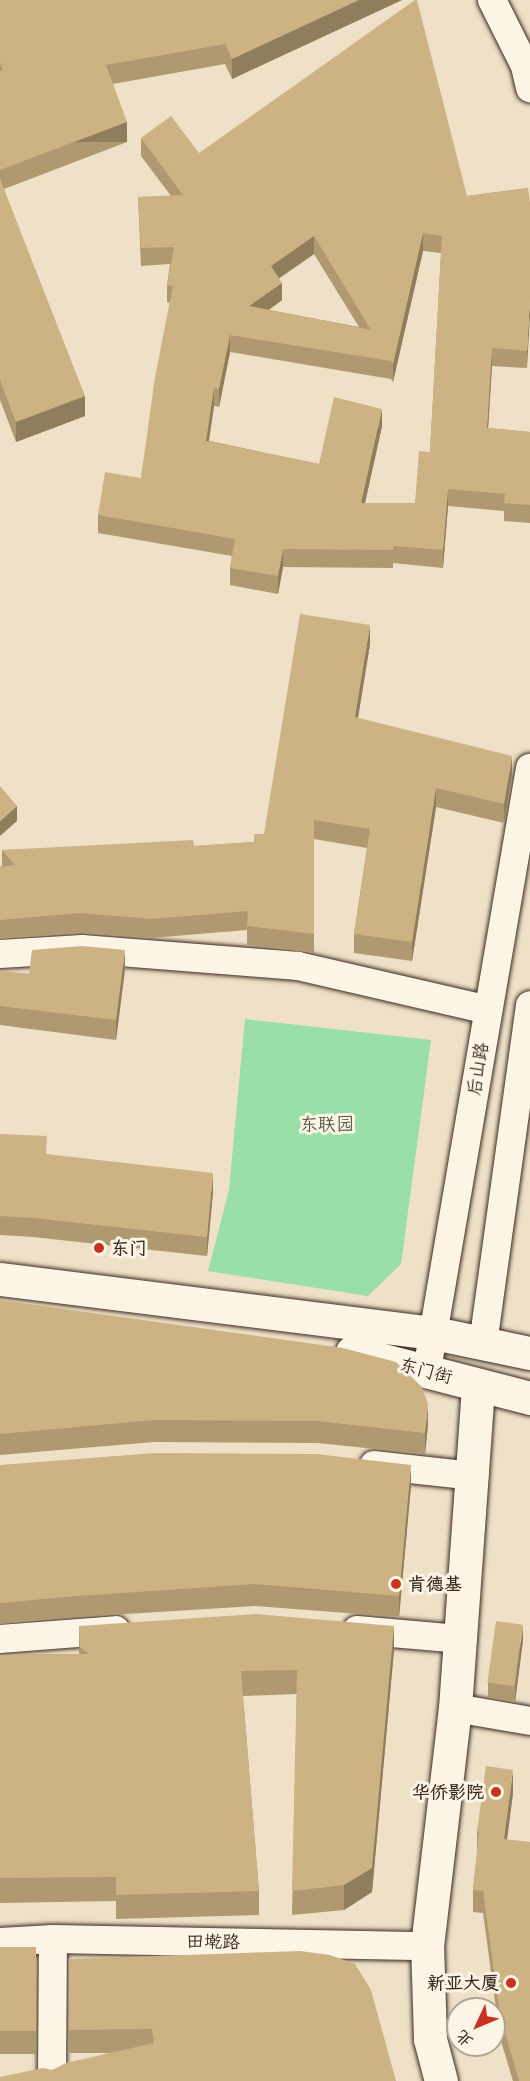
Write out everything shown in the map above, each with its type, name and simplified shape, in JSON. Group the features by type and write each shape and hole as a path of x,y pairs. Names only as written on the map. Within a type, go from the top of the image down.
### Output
{"street":[{"path":"492,0 525,66 530,88"},
{"name":"后山路","path":"427,1370 530,768"},
{"path":"0,954 82,949 298,966 488,1010"},
{"path":"441,2081 430,2039 427,1946 455,1708 474,1476 478,1385 530,1005"},
{"name":"东门街","path":"0,1279 434,1333 530,1353"},
{"name":"东门街","path":"0,1303 347,1351 530,1398"},
{"path":"351,1463 474,1476"},
{"path":"328,1628 459,1639"},
{"path":"0,1639 139,1629"},
{"path":"455,1708 530,1721"},
{"path":"52,2077 53,1939"},
{"name":"田墘路","path":"0,1942 53,1939 427,1946"}],"green space":[{"name":"东联园","path":"245,1019 431,1040 401,1264 368,1296 208,1271 229,1190"}],"building":[{"path":"0,0 359,0 232,59 225,44 106,65 127,122 0,170 0,71 3,70 0,62"},
{"path":"417,0 467,196 528,188 530,299 527,351 492,348 487,428 530,432 530,505 504,503 505,494 448,489 443,550 393,546 393,550 283,549 278,576 230,568 235,539 98,515 105,472 141,478 155,377 173,286 167,285 174,247 141,248 138,197 183,195 141,138 171,116 199,153","holes":["423,233 442,236 430,452 419,451 415,503 361,503 382,409 334,397 319,464 206,441 214,388 219,389 230,335 391,361 393,364","314,236 371,330 249,306 282,283 271,266"]},
{"path":"0,179 85,396 16,422 0,380"},
{"path":"300,614 370,625 355,717 512,756 504,804 436,788 412,942 354,934 370,829 314,820 314,934 247,926 248,911 151,919 81,913 0,920 0,867 15,865 2,850 193,840 194,846 254,842 254,834 264,834"},
{"path":"0,786 17,806 0,821"},
{"path":"82,946 125,950 116,1020 0,1006 0,971 29,974 32,950"},
{"path":"0,1134 47,1136 46,1154 213,1173 207,1237 0,1216"},
{"path":"0,1300 343,1348 396,1362 422,1387 428,1404 425,1433 317,1421 154,1420 0,1434"},
{"path":"155,1453 316,1454 411,1465 399,1596 255,1584 0,1603 0,1465"},
{"path":"256,1614 394,1626 372,1868 344,1885 292,1891 297,1670 241,1671 259,1891 116,1895 116,1877 0,1878 0,1655 89,1654 80,1647 79,1626"},
{"path":"496,1621 523,1625 514,1686 487,1682"},
{"path":"486,1766 513,1770 504,1839 530,1842 530,2081 519,2081 506,2036 506,1997 498,1997 483,1891 473,1890 479,1832 477,1831"},
{"path":"0,1947 36,1947 36,2031 0,2031"},
{"path":"300,1951 330,1955 355,1964 371,1990 396,2081 0,2081 0,2077 43,2068 52,2070 66,2063 154,2043 152,2029 69,2030 69,1959"}],"place":[{"name":"东门","path":"99,1248"},
{"name":"肯德基","path":"396,1584"},
{"name":"华侨影院","path":"496,1792"},
{"name":"新亚大厦","path":"511,1983"}]}
